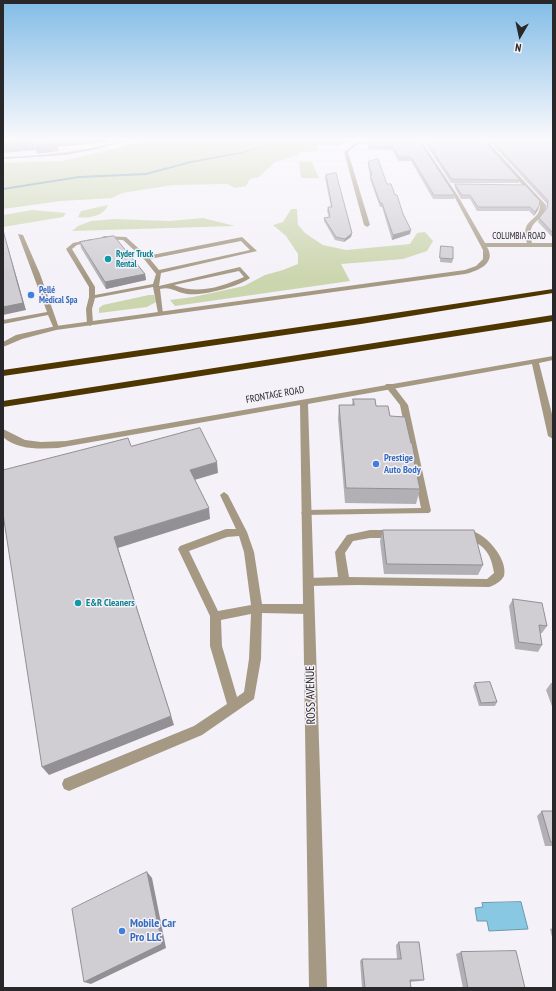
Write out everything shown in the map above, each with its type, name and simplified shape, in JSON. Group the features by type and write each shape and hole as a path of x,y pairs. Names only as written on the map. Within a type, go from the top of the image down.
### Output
{"highway":[{"path":"3,372 361,321 553,290"},
{"path":"3,404 553,318"}],"street":[{"path":"356,186 367,225"},
{"path":"3,345 19,337 56,328 465,272 478,268 485,262 487,254 484,245 449,186"},
{"path":"526,186 541,202 544,209 529,224 530,245"},
{"name":"COLUMBIA ROAD","path":"484,245 553,245"},
{"name":"FRONTAGE ROAD","path":"3,432 18,442 52,446 553,358"},
{"path":"535,361 553,436"},
{"name":"ROSS AVENUE","path":"304,401 318,988"}],"lane":[{"path":"20,235 56,328"},
{"path":"90,324 89,309 92,297 92,287 69,249 75,244 104,238 124,238 146,258 159,274 156,286 161,314"},
{"path":"146,258 242,239 254,251 157,272"},
{"path":"92,297 168,285 240,269 247,278 232,285 192,292 185,292 168,285"},
{"path":"3,322 51,313"},
{"path":"306,513 426,511 404,405 389,386"},
{"path":"69,784 198,731 250,695 255,659 258,608 249,552 242,532 224,495"},
{"path":"234,706 216,646 215,616 183,549 226,533 242,532"},
{"path":"344,581 340,552 350,538 370,534 401,534"},
{"path":"308,582 489,583 499,575 497,560 486,545 471,534 456,534"},
{"path":"215,616 258,608 308,609"}],"green space":[{"path":"3,186 165,186 122,193 112,198 61,201 3,209"},
{"path":"231,186 245,186 235,188"},
{"path":"108,205 103,212 95,216 86,218 78,217 81,211"},
{"path":"291,209 297,209 298,225 305,233 323,245 346,250 410,244 417,233 425,232 433,241 427,251 403,259 341,264 350,281 175,306 170,300 193,297 244,286 265,275 298,264 298,254 286,236 273,225 283,222"},
{"path":"32,210 66,213 63,217 3,227 3,215"},
{"path":"203,218 235,226 72,231 78,226 91,221 114,219 169,221"},
{"path":"154,295 156,302 147,307 99,313 99,308 103,305"}],"water":[{"path":"521,902 528,929 489,931 487,921 477,921 475,908 483,907 482,903"}],"building":[{"path":"328,186 340,186 352,233 345,239 336,237 324,218 330,217 328,207 332,207"},
{"path":"374,186 392,186 395,195 397,195 403,214 411,230 393,235 382,203 380,203"},
{"path":"429,186 449,186 455,195 434,195"},
{"path":"456,186 526,186 540,201 535,212 530,207 478,207 470,195 462,195"},
{"path":"534,186 553,186 553,233 539,218 547,208 548,201"},
{"path":"3,230 23,303 3,307"},
{"name":"Ryder Truck Rental","path":"114,236 145,274 105,282 80,242"},
{"path":"441,246 453,247 453,259 440,258"},
{"name":"Prestige Auto Body","path":"353,399 375,399 376,406 388,406 390,416 405,417 412,443 415,458 413,457 420,489 346,488 339,405 354,405"},
{"name":"E&R Cleaners","path":"200,428 217,462 190,470 209,508 114,537 171,716 42,767 3,514 3,470 128,438 131,446"},
{"path":"383,530 474,530 483,565 387,564"},
{"path":"513,599 542,603 547,626 539,625 542,645 519,642"},
{"path":"490,682 497,702 481,703 475,683"},
{"path":"542,811 553,811 553,842 551,842"},
{"name":"Mobile Car Pro LLC","path":"147,872 162,944 84,982 72,909"},
{"path":"399,942 419,942 424,980 410,980 411,988 365,988 362,959 401,959"},
{"path":"516,951 525,988 468,988 461,952"}],"waterway":[{"path":"3,189 20,186"}],"place":[{"name":"Ryder Truck Rental","path":"108,259"},
{"name":"Pellé Medical Spa","path":"31,295"},
{"name":"Prestige Auto Body","path":"376,464"},
{"name":"E&R Cleaners","path":"78,603"},
{"name":"Mobile Car Pro LLC","path":"122,931"}]}
